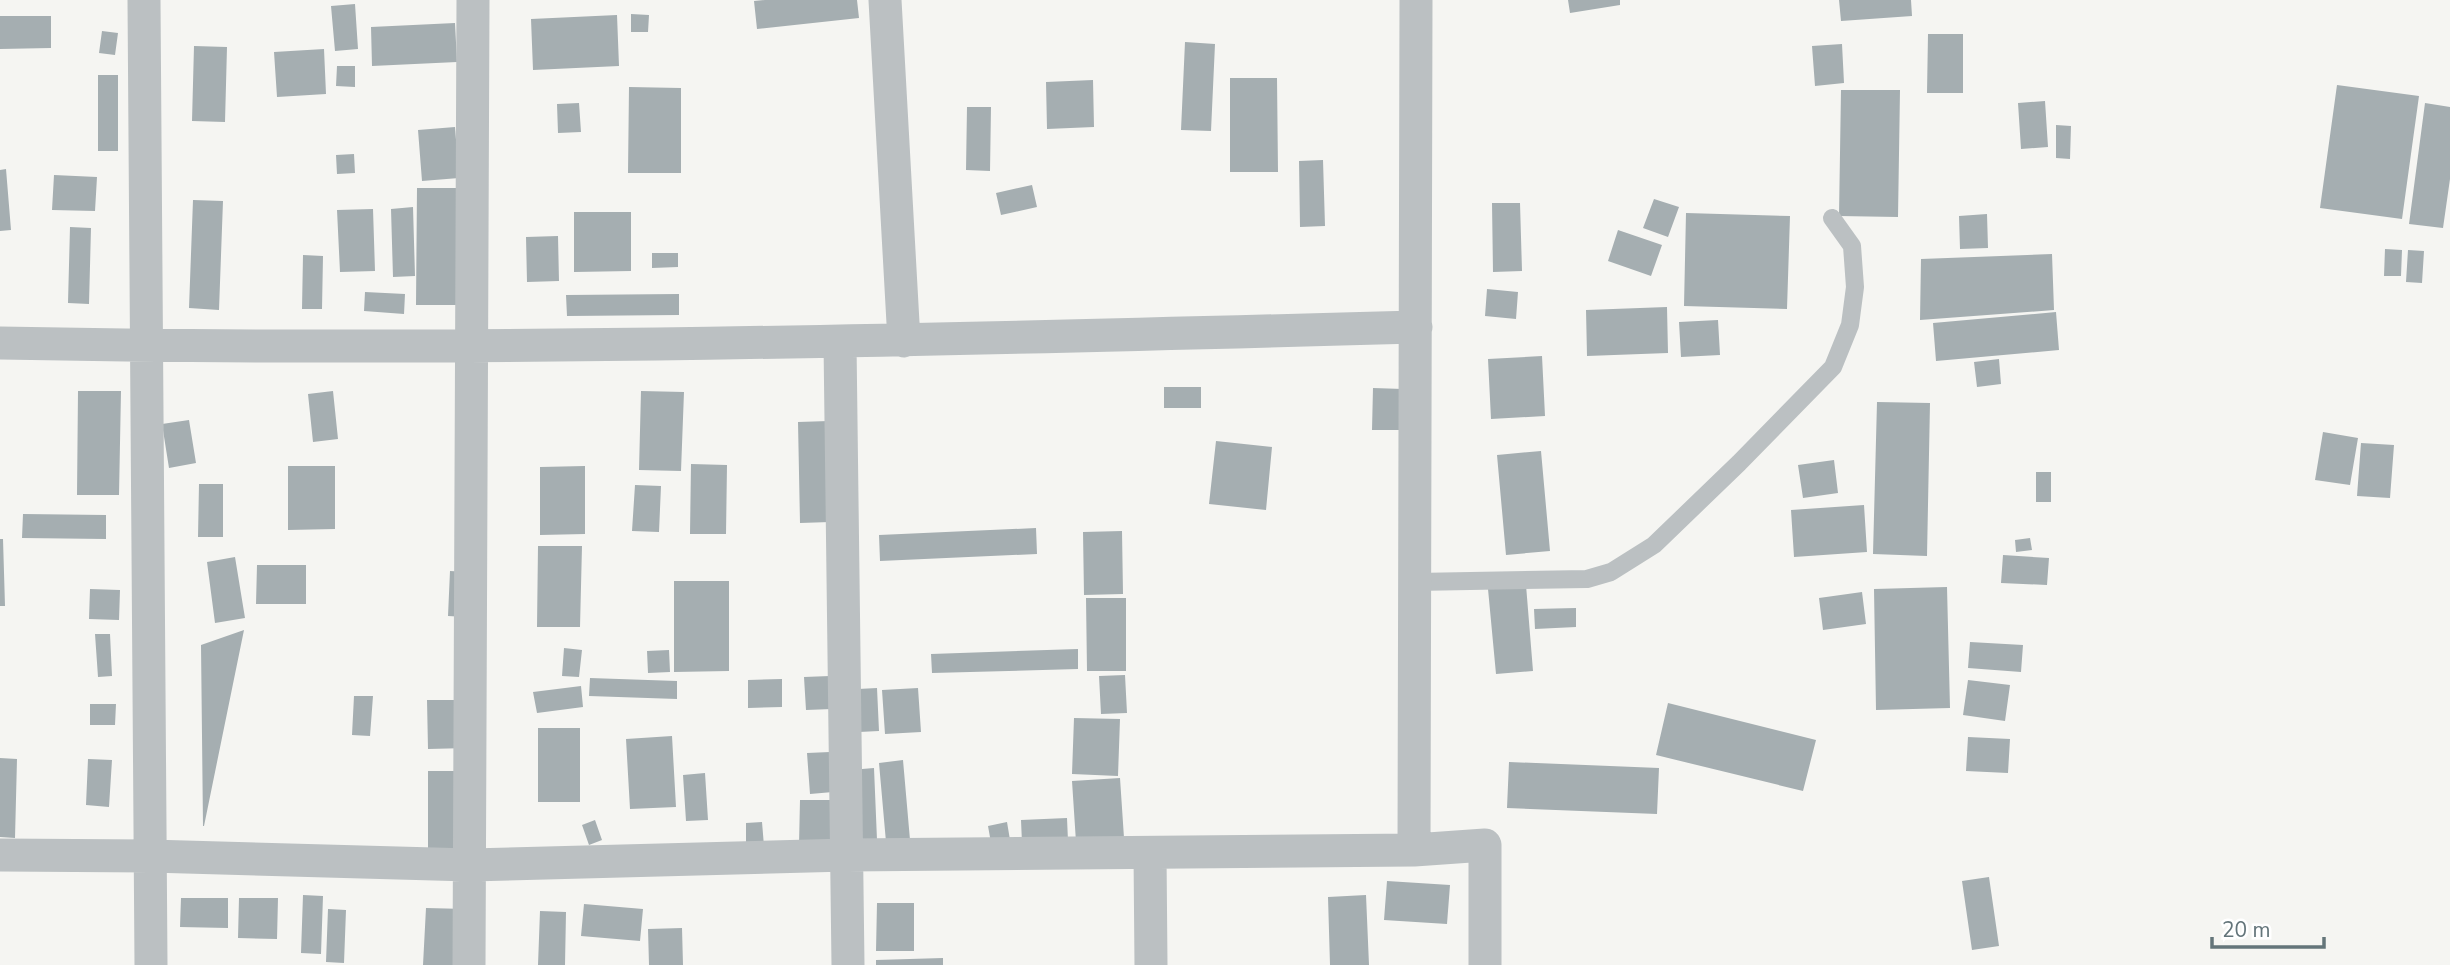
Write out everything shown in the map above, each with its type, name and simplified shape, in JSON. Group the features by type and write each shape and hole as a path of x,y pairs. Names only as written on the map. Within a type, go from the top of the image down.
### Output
{"street":[{"path":"144,0 151,965"},
{"path":"469,965 473,0"},
{"path":"885,0 904,341"},
{"path":"1414,850 1416,0"},
{"path":"0,343 146,346 840,343 1416,327"},
{"path":"840,343 848,965"},
{"path":"0,855 150,856 470,865 847,855 1414,850 1485,845 1485,965"},
{"path":"1150,853 1151,965"}],"lane":[{"path":"1415,582 1587,579 1611,572 1654,545 1833,367 1850,325 1855,287 1852,247 1832,218"}],"building":[{"path":"857,0 859,18 757,29 754,1"},
{"path":"1568,0 1620,0 1620,5 1570,13"},
{"path":"1839,0 1911,0 1912,16 1841,21"},
{"path":"355,4 358,49 335,51 331,6"},
{"path":"631,14 649,15 648,32 631,32"},
{"path":"617,15 619,66 533,70 531,19"},
{"path":"0,16 51,16 51,48 0,49"},
{"path":"455,23 457,62 372,66 371,27"},
{"path":"102,31 118,33 115,55 99,53"},
{"path":"1928,34 1963,34 1963,93 1927,93"},
{"path":"1185,42 1215,44 1211,131 1181,130"},
{"path":"1842,44 1844,83 1815,86 1812,46"},
{"path":"194,46 227,47 225,122 192,121"},
{"path":"324,49 326,94 277,97 274,52"},
{"path":"337,66 355,66 355,87 336,86"},
{"path":"98,75 118,75 118,151 98,151"},
{"path":"1230,78 1277,78 1278,172 1230,172"},
{"path":"1093,80 1094,127 1047,129 1046,82"},
{"path":"2337,85 2419,96 2402,219 2320,208"},
{"path":"629,87 681,88 681,173 628,173"},
{"path":"1841,90 1900,90 1898,217 1839,216"},
{"path":"2045,101 2048,147 2021,149 2018,103"},
{"path":"579,103 581,132 558,133 557,104"},
{"path":"2425,103 2450,107 2450,179 2443,228 2409,224"},
{"path":"967,107 991,107 990,171 966,170"},
{"path":"2056,125 2071,126 2070,159 2056,158"},
{"path":"455,127 459,178 422,181 418,130"},
{"path":"354,154 355,173 337,174 336,155"},
{"path":"1323,160 1325,226 1300,227 1299,161"},
{"path":"6,169 11,230 0,231 0,170"},
{"path":"54,175 97,177 95,211 52,210"},
{"path":"1032,185 1037,207 1001,215 996,193"},
{"path":"417,188 460,188 459,305 416,305"},
{"path":"1654,199 1679,207 1668,237 1643,228"},
{"path":"193,200 223,201 219,310 189,308"},
{"path":"1492,203 1520,203 1522,271 1493,272"},
{"path":"413,207 415,276 393,277 391,209"},
{"path":"373,209 375,271 340,272 337,210"},
{"path":"574,212 631,212 631,271 574,272"},
{"path":"1686,213 1790,216 1787,309 1684,306"},
{"path":"1987,214 1988,248 1960,249 1959,216"},
{"path":"70,227 91,228 89,304 68,303"},
{"path":"1618,230 1662,245 1651,276 1608,261"},
{"path":"558,236 559,281 527,282 526,237"},
{"path":"2385,249 2402,250 2401,276 2384,276"},
{"path":"2408,250 2424,251 2422,283 2406,282"},
{"path":"652,253 678,253 678,267 652,268"},
{"path":"2052,254 2054,310 1920,320 1921,259"},
{"path":"303,255 323,256 322,309 302,309"},
{"path":"1487,289 1518,292 1516,319 1485,316"},
{"path":"365,292 405,294 404,314 364,311"},
{"path":"679,294 679,315 567,316 566,295"},
{"path":"1667,307 1668,353 1587,356 1586,310"},
{"path":"2056,312 2059,350 1936,361 1933,323"},
{"path":"1718,320 1720,355 1681,357 1679,322"},
{"path":"1542,356 1545,416 1491,419 1488,359"},
{"path":"1999,359 2001,384 1977,387 1974,362"},
{"path":"1164,387 1201,387 1201,408 1164,408"},
{"path":"1373,388 1403,389 1402,430 1372,430"},
{"path":"78,391 121,391 119,495 77,495"},
{"path":"333,391 338,439 313,442 308,394"},
{"path":"641,391 684,392 681,471 639,470"},
{"path":"1877,402 1930,403 1927,556 1873,554"},
{"path":"189,420 196,463 169,468 162,424"},
{"path":"829,421 830,522 800,523 798,422"},
{"path":"2323,432 2358,438 2350,485 2315,480"},
{"path":"1216,441 1272,447 1266,510 1209,504"},
{"path":"2361,443 2394,445 2390,498 2357,496"},
{"path":"1541,451 1550,551 1506,555 1497,455"},
{"path":"1834,460 1838,493 1803,498 1798,465"},
{"path":"691,464 727,465 726,534 690,534"},
{"path":"288,466 335,466 335,529 288,530"},
{"path":"585,466 585,534 540,535 540,467"},
{"path":"2036,472 2051,472 2051,502 2036,502"},
{"path":"199,484 223,484 223,537 198,537"},
{"path":"635,485 661,486 659,532 632,531"},
{"path":"1864,505 1867,552 1794,557 1791,510"},
{"path":"23,514 106,515 106,539 22,538"},
{"path":"1036,528 1037,554 880,561 879,535"},
{"path":"1122,531 1123,594 1084,595 1083,532"},
{"path":"2030,538 2032,550 2016,552 2015,540"},
{"path":"0,539 3,539 5,606 0,606"},
{"path":"538,546 582,546 580,627 537,627"},
{"path":"2003,555 2049,558 2047,585 2001,583"},
{"path":"235,557 245,618 215,623 207,562"},
{"path":"257,565 306,565 306,604 256,604"},
{"path":"450,571 468,572 466,617 448,616"},
{"path":"674,581 729,581 729,671 674,672"},
{"path":"1526,585 1533,671 1496,674 1488,589"},
{"path":"1947,587 1950,708 1876,710 1874,589"},
{"path":"90,589 120,590 119,620 89,619"},
{"path":"1862,592 1866,624 1823,630 1819,598"},
{"path":"1086,598 1126,598 1126,671 1087,671"},
{"path":"1576,608 1576,627 1535,629 1534,609"},
{"path":"244,630 204,826 203,826 201,645"},
{"path":"95,634 110,634 112,676 98,677"},
{"path":"1970,642 2023,645 2021,672 1968,668"},
{"path":"564,648 582,650 579,677 562,676"},
{"path":"1078,649 1078,669 932,673 931,654"},
{"path":"669,650 670,672 648,673 647,651"},
{"path":"1125,675 1127,713 1101,714 1099,676"},
{"path":"830,676 832,709 806,710 804,677"},
{"path":"590,678 677,681 677,699 589,696"},
{"path":"782,679 782,707 748,708 748,680"},
{"path":"1968,680 2010,685 2005,721 1963,715"},
{"path":"581,686 583,707 537,713 533,692"},
{"path":"877,688 879,731 859,732 858,689"},
{"path":"918,688 921,732 885,734 882,690"},
{"path":"354,696 373,696 370,736 352,735"},
{"path":"427,700 467,700 468,748 428,749"},
{"path":"1668,703 1816,740 1803,791 1656,755"},
{"path":"90,704 116,704 115,725 90,725"},
{"path":"1074,718 1120,719 1118,776 1072,774"},
{"path":"538,728 580,728 580,802 538,802"},
{"path":"672,736 676,807 630,809 626,739"},
{"path":"1968,737 2010,739 2008,773 1966,771"},
{"path":"830,752 833,792 810,794 807,753"},
{"path":"0,758 17,759 15,838 0,837"},
{"path":"88,759 112,760 109,807 86,805"},
{"path":"903,760 910,840 886,842 879,763"},
{"path":"1509,762 1659,768 1657,814 1507,808"},
{"path":"874,768 877,840 853,842 850,770"},
{"path":"428,771 467,771 467,851 428,850"},
{"path":"705,773 708,820 686,821 683,775"},
{"path":"1120,778 1124,838 1076,842 1072,781"},
{"path":"800,800 831,800 830,845 799,845"},
{"path":"1067,818 1068,841 1022,843 1021,820"},
{"path":"595,820 602,840 589,845 582,825"},
{"path":"762,822 764,846 746,847 746,823"},
{"path":"1007,822 1010,840 991,843 988,826"},
{"path":"1989,877 1999,946 1972,950 1962,881"},
{"path":"1387,881 1450,885 1447,924 1384,920"},
{"path":"303,895 323,896 321,954 301,953"},
{"path":"1366,895 1369,965 1330,965 1328,897"},
{"path":"181,898 228,898 228,928 180,927"},
{"path":"239,898 278,898 277,939 238,938"},
{"path":"877,903 914,903 914,951 876,951"},
{"path":"584,904 643,909 640,941 581,936"},
{"path":"426,908 466,909 463,965 423,965"},
{"path":"328,909 346,910 344,963 326,962"},
{"path":"540,911 566,912 565,965 538,965"},
{"path":"682,928 683,965 649,965 648,929"},
{"path":"943,958 943,965 876,965 876,960"}]}
